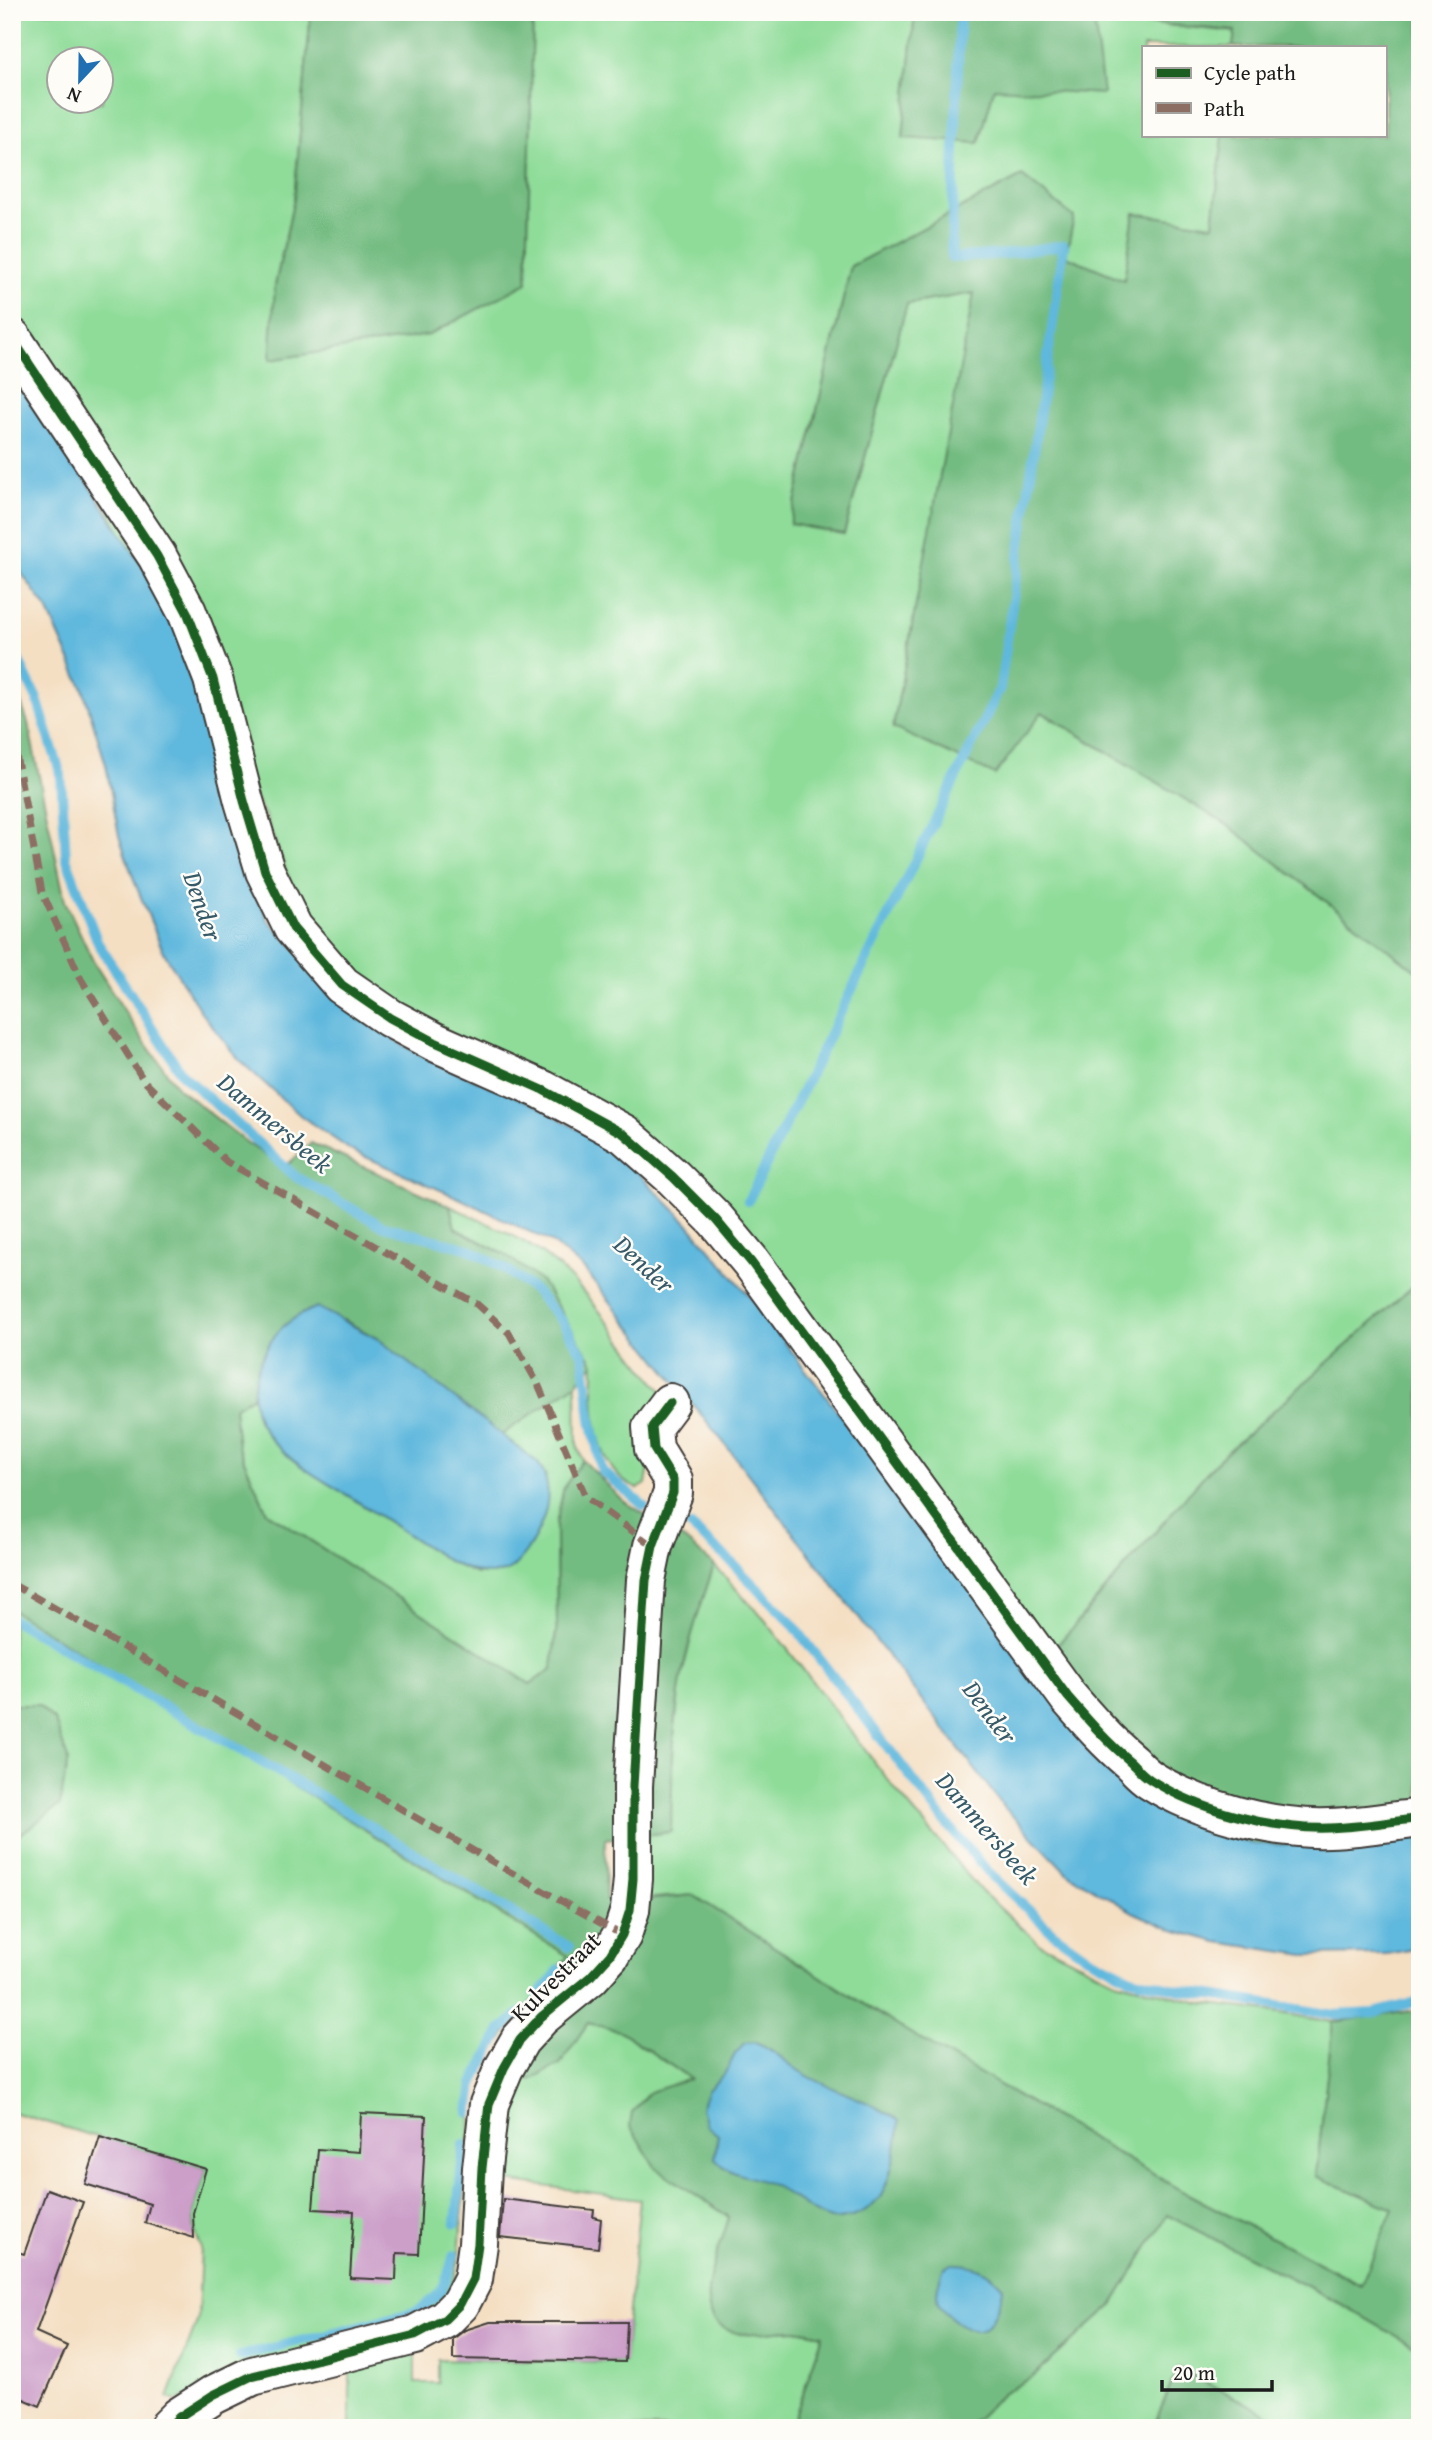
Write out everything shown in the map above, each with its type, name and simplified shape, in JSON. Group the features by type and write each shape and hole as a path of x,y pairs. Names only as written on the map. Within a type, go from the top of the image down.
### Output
{"street":[{"path":"12,338 150,545 187,612 213,678 265,871 293,928 342,985 390,1018 435,1042 543,1090 624,1134 673,1177 716,1220 751,1262 1068,1697 1104,1740 1149,1780 1197,1803 1247,1818 1295,1826 1362,1826 1420,1818"},
{"name":"Kulvestraat","path":"168,2428 179,2417 213,2395 252,2376 415,2335 445,2319 460,2304 473,2279 489,2104 504,2068 520,2040 541,2017 590,1977 610,1955 622,1935 630,1910 634,1773 646,1580 653,1546 673,1493 673,1479 654,1449 652,1427 670,1403"}],"green space":[{"path":"12,12 311,12 294,199 275,286 527,283 533,12 915,12 903,137 979,143 994,88 1093,18 1235,32 1233,46 1142,46 1142,136 1223,136 1213,225 1124,280 1066,256 851,266 790,524 844,534 907,304 975,293 893,728 1041,712 1229,826 1420,974 1420,1280 1215,1463 1048,1656 657,1146 397,1005 350,971 299,905 266,818 12,320"},
{"path":"311,12 533,12 527,283 429,335 270,360 275,286 294,199"},
{"path":"915,12 1420,12 1420,974 1229,826 1042,712 995,775 893,728 974,293 907,304 844,534 790,524 851,266 1022,176 1074,217 1066,256 1124,280 1134,213 1213,225 1223,136 1386,136 1386,46 1233,46 1235,31 1094,18 1103,94 994,88 979,143 903,138"},
{"path":"12,684 28,723 65,901 94,963 141,1037 178,1088 246,1142 284,1168 311,1143 450,1206 455,1228 506,1255 542,1282 594,1364 576,1384 501,1435 378,1339 344,1320 258,1367 253,1396 234,1408 238,1447 267,1512 530,1684 552,1669 557,1623 556,1524 564,1487 583,1460 622,1500 688,1542 714,1565 690,1640 677,1704 671,1832 605,1839 606,1899 655,1899 693,1895 898,2026 1182,2191 1361,2285 1393,2209 1316,2176 1333,2022 1420,2010 1420,2350 1339,2303 1167,2215 1112,2306 1032,2377 1002,2394 967,2428 791,2428 823,2335 796,2330 744,2334 720,2326 711,2314 709,2283 729,2217 655,2167 630,2126 632,2113 649,2092 691,2079 620,2031 588,2023 560,2064 530,2080 508,2072 535,1998 568,1956 12,1610"},
{"path":"450,1206 517,1238 554,1263 598,1309 663,1392 646,1484 638,1489 623,1480 604,1452 595,1416 594,1363 506,1255 455,1228"},
{"path":"1420,1280 1420,1833 1306,1845 1253,1845 1174,1819 1111,1770 1048,1656 1215,1463"},
{"path":"576,1384 577,1445 583,1460 564,1487 556,1524 557,1623 552,1669 530,1684 267,1512 238,1447 234,1408 253,1396 258,1420 270,1439 296,1462 450,1562 476,1574 507,1571 546,1475 538,1463 501,1435"},
{"path":"714,1565 765,1620 899,1794 981,1891 1040,1944 1115,1981 1201,2003 1333,2022 1316,2176 1394,2209 1362,2285 1182,2191 898,2026 693,1895 638,1899 637,1836 673,1744 680,1684 694,1625"},
{"path":"12,1610 568,1956 494,2048 474,2089 458,2264 451,2293 435,2308 176,2401 168,2398 198,2319 201,2247 194,2229 193,2213 206,2169 12,2112 12,1830 19,1835 38,1705 12,1705"},
{"path":"12,1705 38,1705 55,1721 68,1759 60,1805 19,1835 12,1830"},
{"path":"588,2023 620,2031 692,2080 672,2087 655,2167 729,2217 725,2234 737,2333 796,2330 823,2335 791,2428 350,2428 350,2359 415,2350 415,2383 438,2383 438,2360 624,2362 640,2199 491,2179 508,2072 579,2034"},
{"path":"1167,2215 1339,2303 1420,2350 1420,2428 1294,2428 1178,2368 1153,2428 967,2428 1002,2394 1032,2377 1112,2306"},
{"path":"1178,2368 1294,2428 1153,2428"}],"water":[{"name":"Dender","path":"12,366 176,618 224,784 233,833 268,920 367,1023 429,1060 538,1106 617,1152 687,1222 747,1293 1111,1770 1174,1819 1253,1844 1306,1845 1420,1833 1420,1948 1387,1954 1305,1955 1217,1942 1173,1930 1133,1912 1067,1873 1004,1807 728,1448 584,1269 551,1242 352,1151 301,1116 239,1060 201,1012 163,951 119,836 106,765 83,689 47,609 12,560"},
{"path":"317,1307 378,1339 538,1463 547,1485 546,1508 533,1542 513,1567 499,1573 484,1574 450,1562 302,1467 268,1435 255,1408 254,1391 258,1367 277,1333 298,1316"},
{"path":"755,2042 813,2079 876,2107 899,2121 896,2149 888,2178 882,2194 869,2208 850,2217 831,2219 809,2209 768,2183 735,2173 715,2158 718,2135 706,2125 701,2108 708,2090 725,2073 735,2054 745,2043"},
{"path":"951,2264 980,2269 1003,2287 1002,2297 991,2321 982,2329 965,2327 945,2313 939,2304 938,2285 943,2269"}],"building":[{"path":"361,2113 426,2116 419,2254 397,2253 396,2280 350,2278 354,2211 313,2209 318,2149 359,2152"},
{"path":"100,2137 206,2169 193,2213 194,2238 145,2223 150,2204 85,2184"},
{"path":"47,2189 83,2202 36,2332 67,2346 40,2406 12,2394 12,2250 24,2254"},
{"path":"503,2199 594,2210 593,2217 601,2219 598,2248 500,2237"},
{"path":"490,2322 627,2322 625,2362 453,2359 453,2339 465,2330"}],"waterway":[{"path":"748,1201 1000,688 1064,245 1005,254 951,258 960,12"},
{"name":"Dammersbeek","path":"12,647 37,699 61,775 66,858 98,943 182,1074 296,1177 381,1225 469,1249 505,1269 534,1290 562,1321 583,1355 591,1419 602,1471 644,1506"},
{"name":"Dammersbeek","path":"690,1526 728,1559 791,1622 950,1828 991,1875 1052,1932 1086,1956 1131,1978 1180,1990 1335,2015 1374,2013 1420,2001"},
{"path":"12,1619 324,1798 569,1947"},
{"path":"538,1997 559,1970"},
{"path":"469,2113 473,2084 501,2030 521,2013"},
{"path":"456,2223 464,2145"},
{"path":"240,2356 418,2311 433,2300 442,2288 454,2255"}],"marked path":[{"path":"12,734 42,892 81,979 144,1081 227,1162 477,1304 509,1333 538,1384 586,1497 653,1546"},
{"path":"12,1584 622,1935"}],"cycle path":[{"path":"12,338 157,556 187,612 213,679 265,871 293,928 342,985 390,1018 435,1042 543,1090 624,1134 673,1177 716,1220 751,1262 1068,1697 1106,1739 1145,1776 1170,1791 1213,1809 1284,1826 1341,1827 1420,1818"},
{"path":"168,2428 179,2417 213,2395 252,2376 415,2335 445,2319 460,2304 473,2279 489,2104 504,2068 520,2040 541,2017 590,1977 610,1955 622,1935 630,1910 633,1879 633,1786 646,1580 653,1546 673,1493 673,1480 654,1449 652,1427 670,1403"}]}
